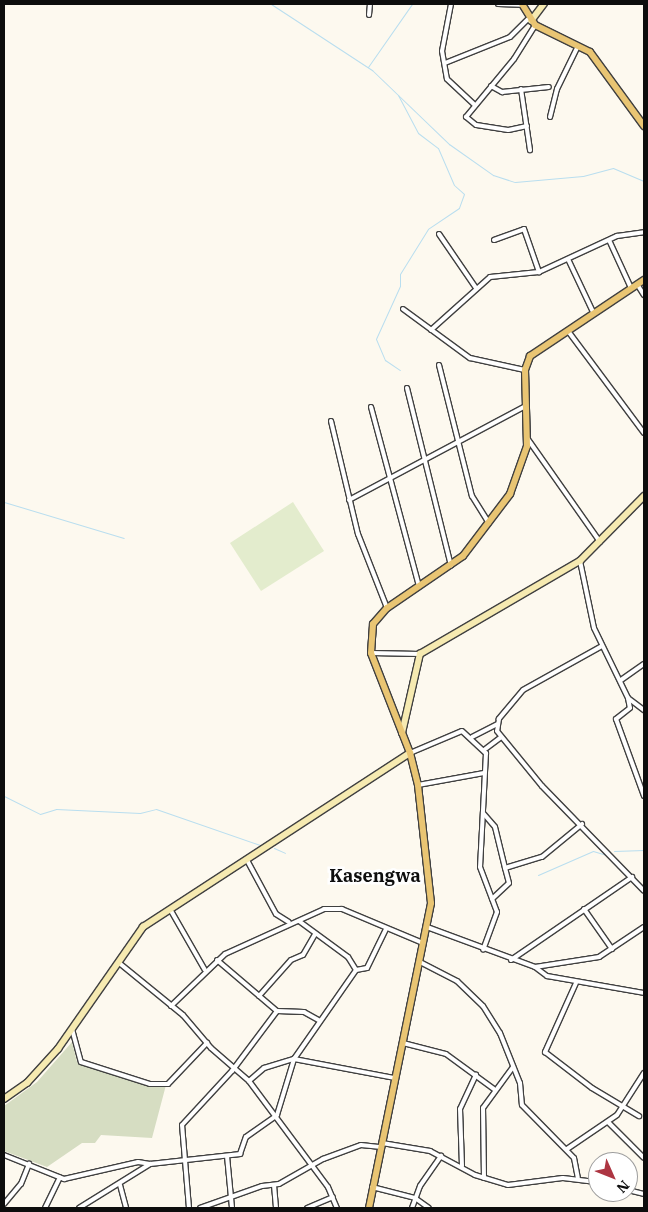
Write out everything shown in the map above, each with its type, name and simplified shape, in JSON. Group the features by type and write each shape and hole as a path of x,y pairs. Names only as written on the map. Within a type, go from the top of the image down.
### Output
{"main road":[{"path":"522,5 531,21 579,44 603,66 644,126"},
{"path":"370,1208 380,1145 427,927 431,877 418,784 410,753 401,738 372,653 373,624 387,608 451,566 490,524 520,472 527,438 525,370 530,356 593,312 644,280"}],"street":[{"path":"369,15 370,4"},
{"path":"451,4 443,45 445,63 453,89 475,105"},
{"path":"498,4 522,5"},
{"path":"527,126 508,130 476,125 466,117 491,86 531,21 544,4"},
{"path":"445,63 510,38 531,21"},
{"path":"550,117 557,89 579,44"},
{"path":"491,86 502,92 549,87"},
{"path":"521,89 530,150"},
{"path":"494,240 524,229 539,272"},
{"path":"431,330 490,277 539,272 609,240 644,232"},
{"path":"439,234 476,288"},
{"path":"609,240 634,286 644,294"},
{"path":"568,259 593,312"},
{"path":"402,310 470,358 525,370"},
{"path":"566,330 644,433"},
{"path":"439,365 472,496 490,524"},
{"path":"407,388 451,566"},
{"path":"349,500 526,406"},
{"path":"371,407 388,478 419,587"},
{"path":"331,421 358,534 387,608"},
{"path":"527,438 600,542"},
{"path":"372,653 420,654 580,561 644,496"},
{"path":"580,561 587,608 602,646 621,680 628,698 630,708 616,718 644,796"},
{"path":"472,737 496,724 523,690 602,646"},
{"path":"401,738 420,654"},
{"path":"621,680 644,664"},
{"path":"628,698 644,710"},
{"path":"496,724 501,737 644,891"},
{"path":"4,1099 41,1069 72,1029 143,927 170,908 248,862 410,753 462,731 472,737 484,750 480,867 497,912 483,950"},
{"path":"484,750 501,737"},
{"path":"418,784 484,773"},
{"path":"482,813 495,827 509,883 492,899"},
{"path":"505,868 542,857 582,824"},
{"path":"248,862 276,914 289,922"},
{"path":"510,960 632,876"},
{"path":"170,908 205,970"},
{"path":"584,908 612,949"},
{"path":"171,1006 217,960 289,922 299,921 324,909 342,909 423,943"},
{"path":"299,921 348,957 356,970"},
{"path":"427,927 510,960 535,966 572,964 599,957 644,927"},
{"path":"4,1155 60,1177 138,1162 150,1164 182,1159 227,1156 243,1151 246,1137 276,1115 294,1059 356,970 368,968 386,929"},
{"path":"259,996 291,960 303,955 315,934"},
{"path":"217,960 277,1011 304,1012 320,1021"},
{"path":"118,962 171,1006 248,1080 312,1165 332,1196 337,1208"},
{"path":"420,962 457,981 483,1006 500,1032 527,1114 574,1158 578,1178"},
{"path":"535,966 547,976 576,983 644,993"},
{"path":"576,983 545,1052 623,1108 639,1116"},
{"path":"189,1208 182,1159 186,1116 233,1066 277,1011"},
{"path":"72,1029 81,1062 150,1084 168,1084 207,1042"},
{"path":"403,1043 443,1052 494,1089"},
{"path":"248,1080 264,1068 294,1059 395,1078"},
{"path":"484,1178 480,1126 483,1108 494,1089 513,1068"},
{"path":"567,1150 609,1123 623,1108 644,1073"},
{"path":"462,1166 460,1110 476,1075"},
{"path":"609,1123 644,1158"},
{"path":"200,1208 230,1200 243,1192 274,1185 312,1165 361,1145 380,1145 441,1156 484,1178 521,1186 578,1178 588,1180"},
{"path":"227,1156 232,1208"},
{"path":"412,1208 415,1198 441,1156"},
{"path":"4,1204 21,1184 29,1164"},
{"path":"80,1208 95,1195 120,1185 150,1164"},
{"path":"45,1208 60,1177"},
{"path":"120,1185 126,1208"},
{"path":"274,1185 276,1208"},
{"path":"372,1186 415,1198 429,1208"},
{"path":"307,1208 332,1196"}],"green space":[{"path":"293,502 324,551 261,591 230,543"},
{"path":"72,1042 77,1062 136,1082 166,1085 152,1138 101,1135 95,1143 82,1143 47,1167 4,1151 4,1106 37,1082"}],"waterway":[{"path":"271,4 372,70 449,144 493,175 515,182 583,176 613,168 644,181"},
{"path":"368,67 412,4"},
{"path":"398,95 418,133 438,148 454,185 464,194 459,208 428,229 400,274 400,286 376,339 385,360 400,370"},
{"path":"4,502 124,538"},
{"path":"4,796 40,814 56,809 140,813 156,809 263,846"},
{"path":"274,848 285,853"},
{"path":"614,851 644,850"},
{"path":"538,875 593,851 606,855"}],"district":[{"name":"Kasengwa","path":"375,876"}]}
